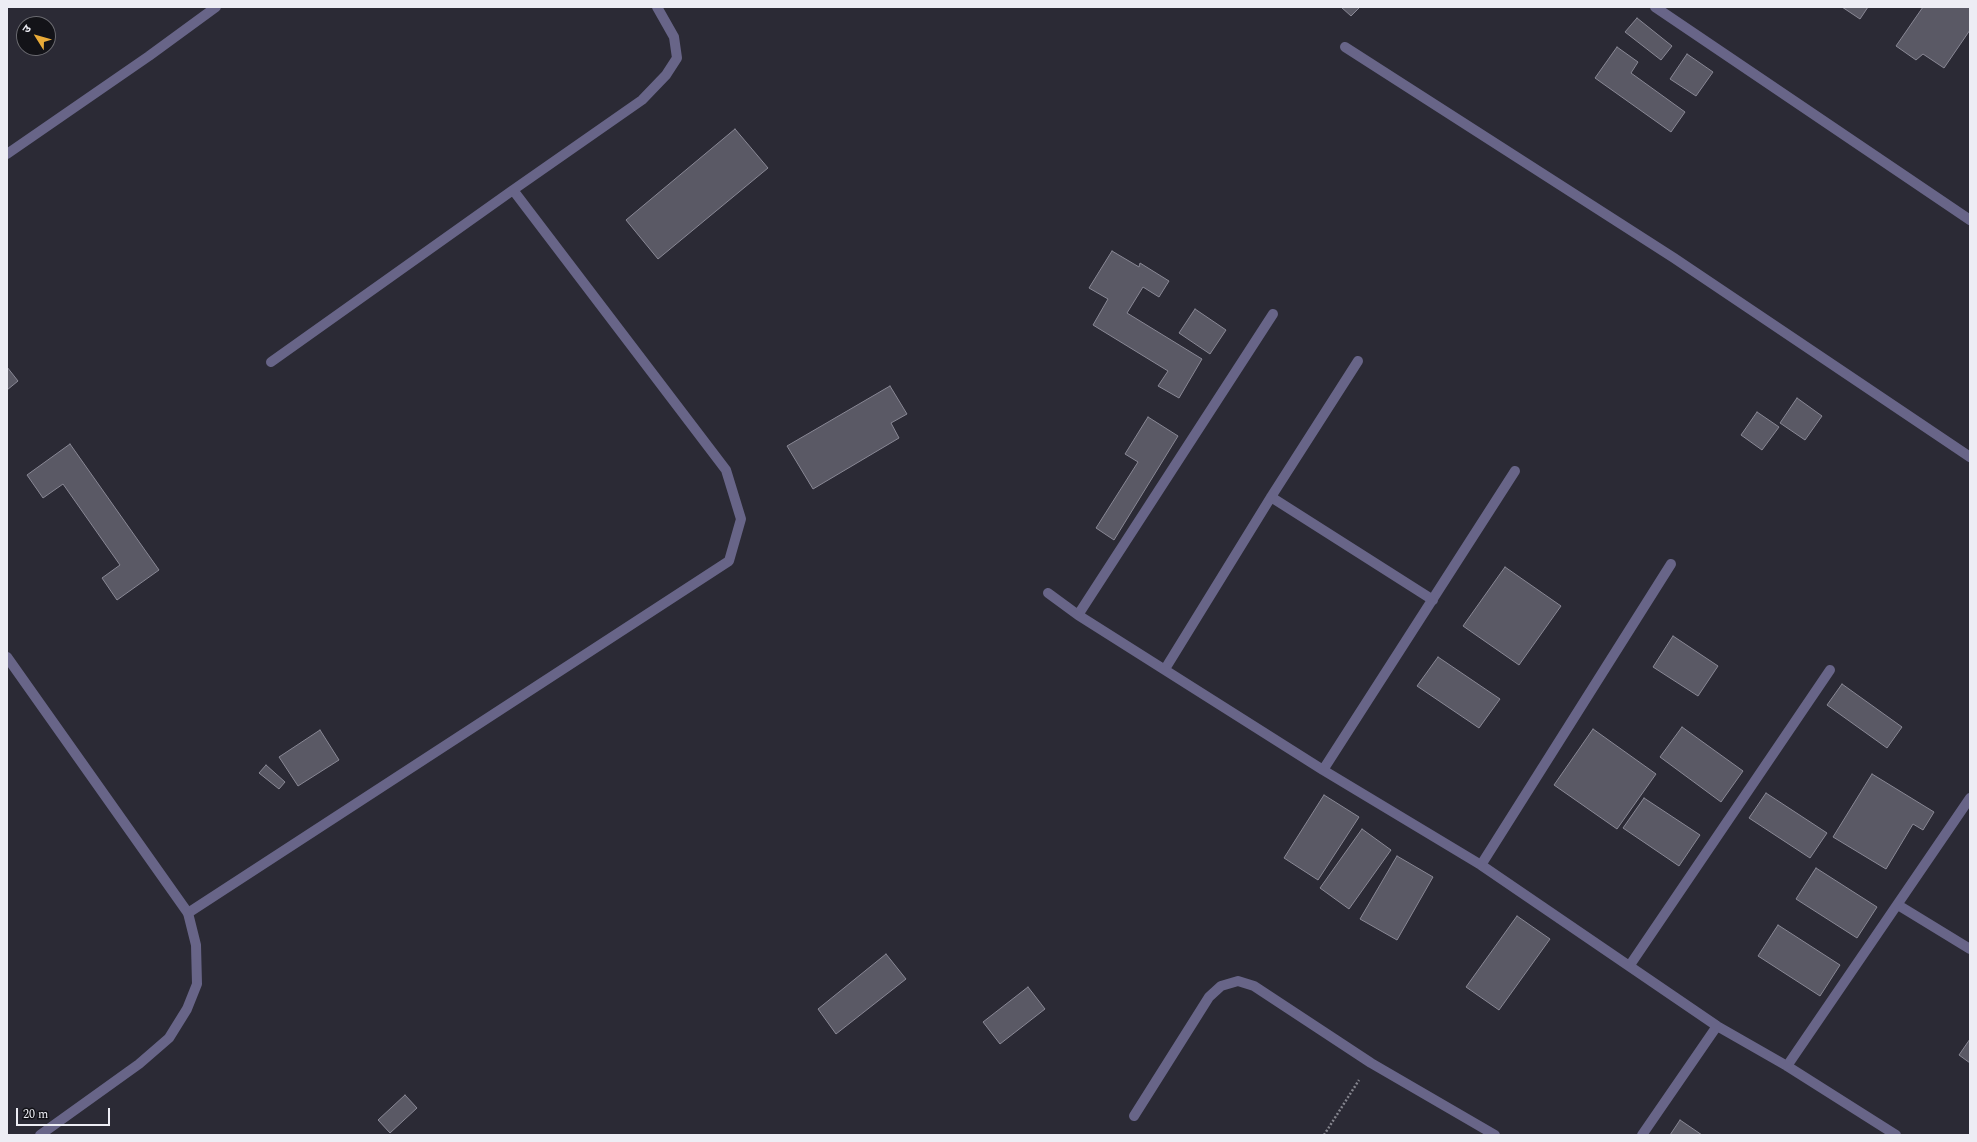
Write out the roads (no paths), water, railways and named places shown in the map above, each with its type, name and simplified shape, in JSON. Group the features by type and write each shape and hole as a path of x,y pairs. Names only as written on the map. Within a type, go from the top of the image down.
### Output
{"street":[{"path":"7,154 149,56 216,7"},
{"path":"271,362 642,100 666,75 677,58 674,37 657,7"},
{"path":"1655,7 1970,220"},
{"path":"1345,47 1674,258 1970,457"},
{"path":"188,913 729,561 741,519 726,470 513,190"},
{"path":"1078,615 1273,314"},
{"path":"1165,669 1271,497 1358,361"},
{"path":"1323,770 1515,471"},
{"path":"1271,497 1433,600"},
{"path":"1481,865 1671,564"},
{"path":"1048,593 1078,615 1323,770 1481,865 1630,965 1717,1026 1787,1066 1896,1135"},
{"path":"7,657 188,913 196,945 197,984 187,1009 168,1038 139,1064 40,1135"},
{"path":"1630,965 1830,670"},
{"path":"1787,1066 1970,798"},
{"path":"1898,905 1970,949"},
{"path":"1134,1116 1209,996 1221,986 1238,981 1254,986 1371,1063 1495,1135"},
{"path":"1642,1135 1717,1026"}]}
